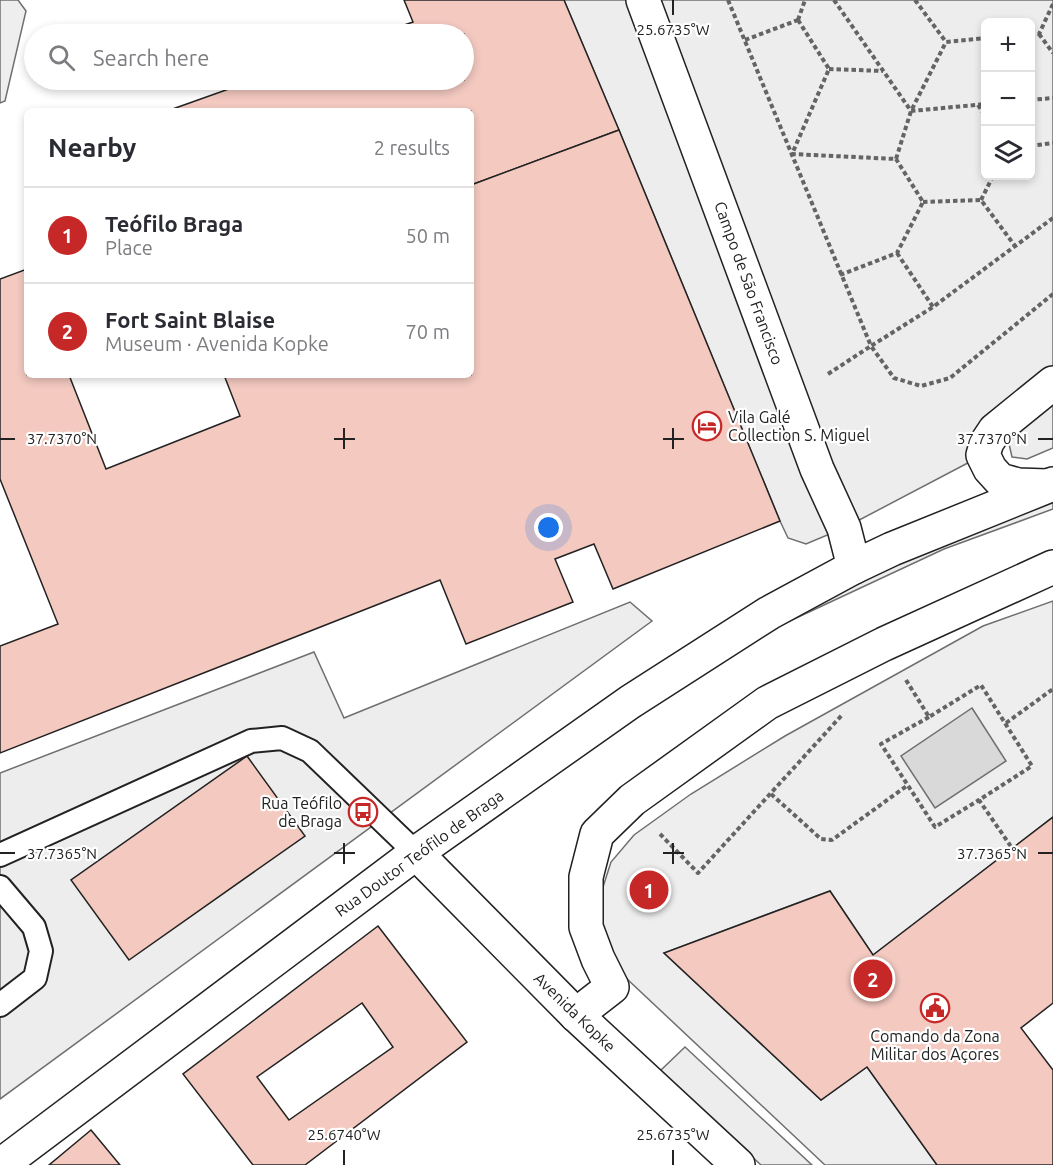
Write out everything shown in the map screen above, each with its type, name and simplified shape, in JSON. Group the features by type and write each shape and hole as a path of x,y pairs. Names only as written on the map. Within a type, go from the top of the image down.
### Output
{"street":[{"name":"Campo de São Francisco","path":"643,0 818,469 844,528 854,567"},
{"path":"1050,485 1018,484 1000,480 990,469 983,455 987,442 995,430 1053,383"},
{"name":"Rua Doutor Teófilo de Braga","path":"1,1165 417,854 630,702 769,613 854,567 892,549 1050,485"},
{"path":"576,1015 612,987 586,927 586,878 597,834 632,800 767,703 884,644 1053,567"},
{"name":"Avenida Kopke","path":"417,854 576,1015 738,1165"}],"lane":[{"path":"0,855 250,741 282,738 310,751 417,854"},
{"path":"0,887 34,927 41,951 35,978 0,1005"}],"path":[{"path":"728,0 871,346 894,378 921,386 950,378 1053,294"},
{"path":"798,20 805,0"},
{"path":"834,0 911,111"},
{"path":"915,0 946,42"},
{"path":"1039,33 1053,4"},
{"path":"745,40 798,20"},
{"path":"798,20 829,69"},
{"path":"1035,33 1039,33"},
{"path":"1039,33 1053,53"},
{"path":"946,42 981,38"},
{"path":"923,202 896,159 911,111 946,42"},
{"path":"792,154 829,69"},
{"path":"829,69 883,71"},
{"path":"1035,100 1053,98"},
{"path":"977,105 981,110"},
{"path":"911,111 981,105"},
{"path":"1035,145 1053,143"},
{"path":"792,154 896,159"},
{"path":"981,200 991,180"},
{"path":"923,202 981,200"},
{"path":"981,200 1015,246"},
{"path":"840,275 897,253 923,202"},
{"path":"790,394 835,370 933,307 1053,218"},
{"path":"897,253 933,307"},
{"path":"884,644 929,717"},
{"path":"632,800 671,846 698,873 852,705 835,668"},
{"path":"981,685 1032,766 935,827 881,744 929,717 981,685"},
{"path":"1006,723 1053,689"},
{"path":"771,794 821,839 832,840 908,785"},
{"path":"979,800 1012,848"}],"shaded area":[{"path":"0,0 18,0 26,11 5,101 0,103"},
{"path":"564,0 1053,0 1053,448 1027,459 1012,457 1009,444 1011,438 844,528 806,544 788,538"},
{"path":"1053,484 1053,509 944,549 779,626 854,567"},
{"path":"1053,601 1053,817 873,955 830,891 664,953 821,1100 867,1067 937,1165 825,1165 626,978 608,950 602,919 603,887 611,862 634,835 691,794 785,736 983,626"},
{"path":"630,602 652,621 0,1099 0,773 314,652 344,718"},
{"path":"972,708 1006,761 935,808 901,756"},
{"path":"685,1047 812,1165 761,1165 660,1071"}],"building":[{"path":"404,0 564,0 619,130 474,184 474,108 175,108 226,90 474,90 474,24 407,24 413,22"},
{"path":"619,130 780,521 613,589 594,544 555,559 573,602 466,644 440,580 0,753 0,646 58,624 0,479 0,279 24,270 24,378 70,378 106,469 240,416 225,378 474,378 474,184"},
{"path":"247,756 305,836 129,960 71,880"},
{"path":"1053,817 1053,1003 1021,1028 1053,1070 1053,1165 937,1165 867,1067 821,1100 664,953 830,891 873,955"},
{"path":"378,926 467,1042 305,1165 253,1165 183,1074","holes":["362,1003 393,1047 289,1120 257,1077"]},
{"path":"91,1130 120,1165 49,1165"}],"place":[{"name":"Vila Galé Collection S. Miguel","path":"707,426"},
{"name":"Rua Teófilo de Braga","path":"363,812"},
{"name":"Teófilo Braga","path":"649,890"},
{"name":"Fort Saint Blaise","path":"873,979"},
{"name":"Comando da Zona Militar dos Açores","path":"935,1008"}]}
